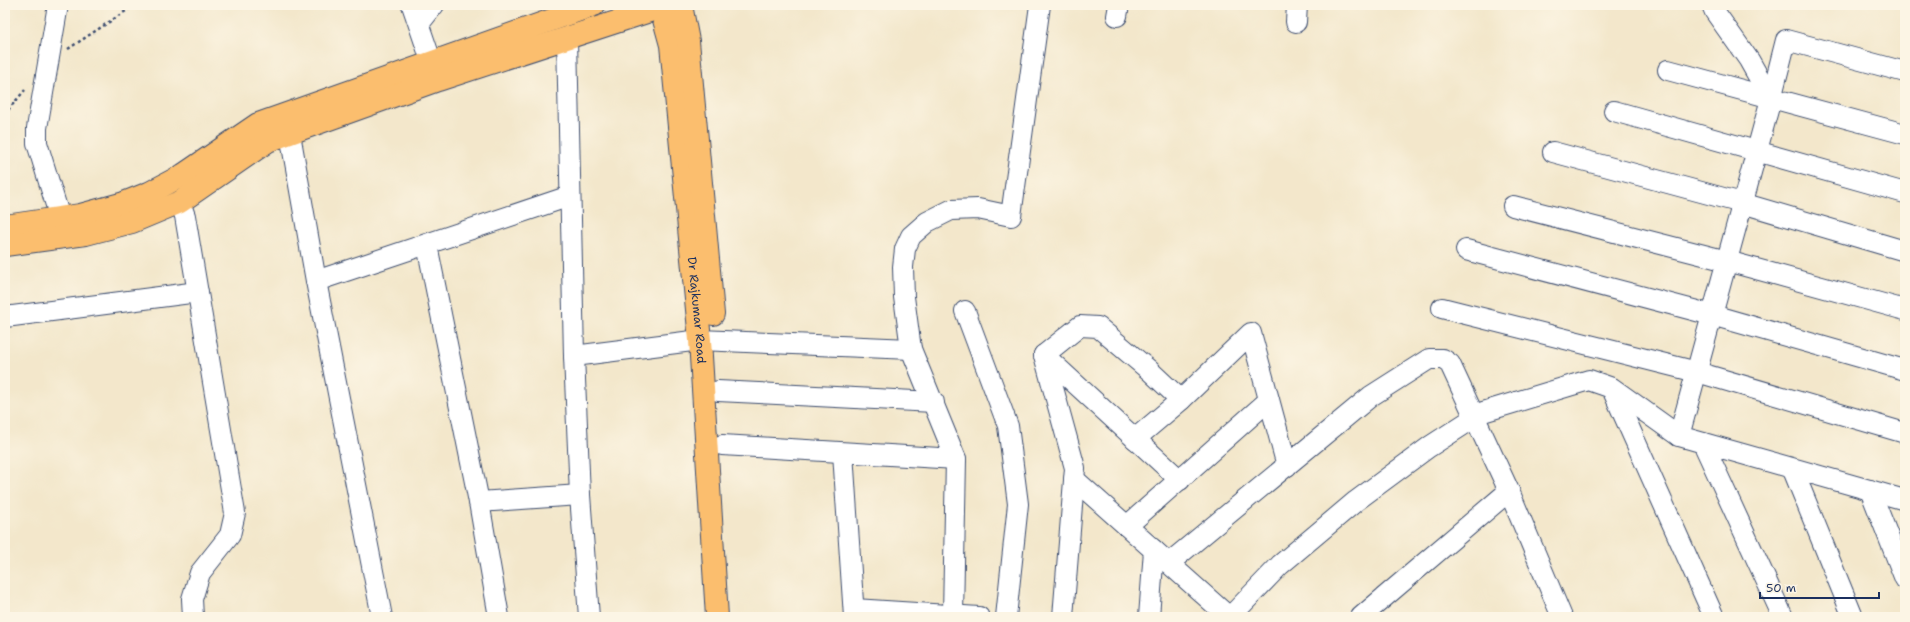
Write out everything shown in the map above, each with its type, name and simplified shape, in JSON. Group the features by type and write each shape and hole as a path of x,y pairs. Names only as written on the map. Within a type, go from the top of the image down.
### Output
{"main road":[{"path":"5,226 80,215 124,203 149,193 183,175 258,124 287,124 435,70 594,5"},
{"path":"435,70 567,39 668,6"},
{"name":"Dr Rajkumar Road","path":"668,6 671,45 707,341 717,617"},
{"path":"5,245 86,234 132,222 180,202 268,141 287,124"},
{"name":"Dr Rajkumar Road","path":"707,341 718,391 733,617"}],"street":[{"path":"58,5 37,128 37,143 60,218"},
{"path":"412,5 435,70"},
{"path":"418,24 434,5"},
{"path":"953,615 956,459 934,402 911,349 904,297 902,267 904,249 911,236 927,222 951,210 978,209 1011,216 1040,5"},
{"path":"1712,5 1715,12 1748,60 1772,99"},
{"path":"567,39 574,356 580,495 589,617"},
{"path":"1679,436 1756,152 1772,99 1786,40 1905,72"},
{"path":"1668,70 1905,134"},
{"path":"1614,111 1905,193"},
{"path":"287,124 316,281 382,617"},
{"path":"1553,152 1742,203 1905,250"},
{"path":"316,281 570,196"},
{"path":"180,202 185,216 235,513 230,535 200,573 192,599 193,617"},
{"path":"1513,206 1727,260 1905,310"},
{"path":"427,245 478,502 499,617"},
{"path":"1466,250 1712,314 1905,370"},
{"path":"5,318 198,292"},
{"path":"1442,308 1697,372 1905,433"},
{"path":"965,310 1008,426 1018,504 1006,617"},
{"path":"1044,355 1080,326 1098,327 1149,370 1181,400"},
{"path":"1135,439 1181,400 1251,333 1287,466"},
{"path":"574,356 707,341 911,349"},
{"path":"1044,355 1180,480"},
{"path":"1044,355 1075,468 1064,617"},
{"path":"1169,563 1371,396 1429,359 1443,359 1450,364 1476,417 1562,617"},
{"path":"1074,479 1230,617 1280,565 1356,501 1429,447 1483,412 1589,380 1612,388 1679,436 1793,470 1905,500"},
{"path":"1612,388 1714,617"},
{"path":"718,391 934,402"},
{"path":"1127,526 1269,400"},
{"path":"1703,443 1783,617"},
{"path":"722,445 956,459"},
{"path":"843,453 854,613 979,617"},
{"path":"1793,470 1853,617"},
{"path":"1870,490 1905,579"},
{"path":"1361,617 1509,491"},
{"path":"478,502 580,495"},
{"path":"1149,617 1154,550"}]}
